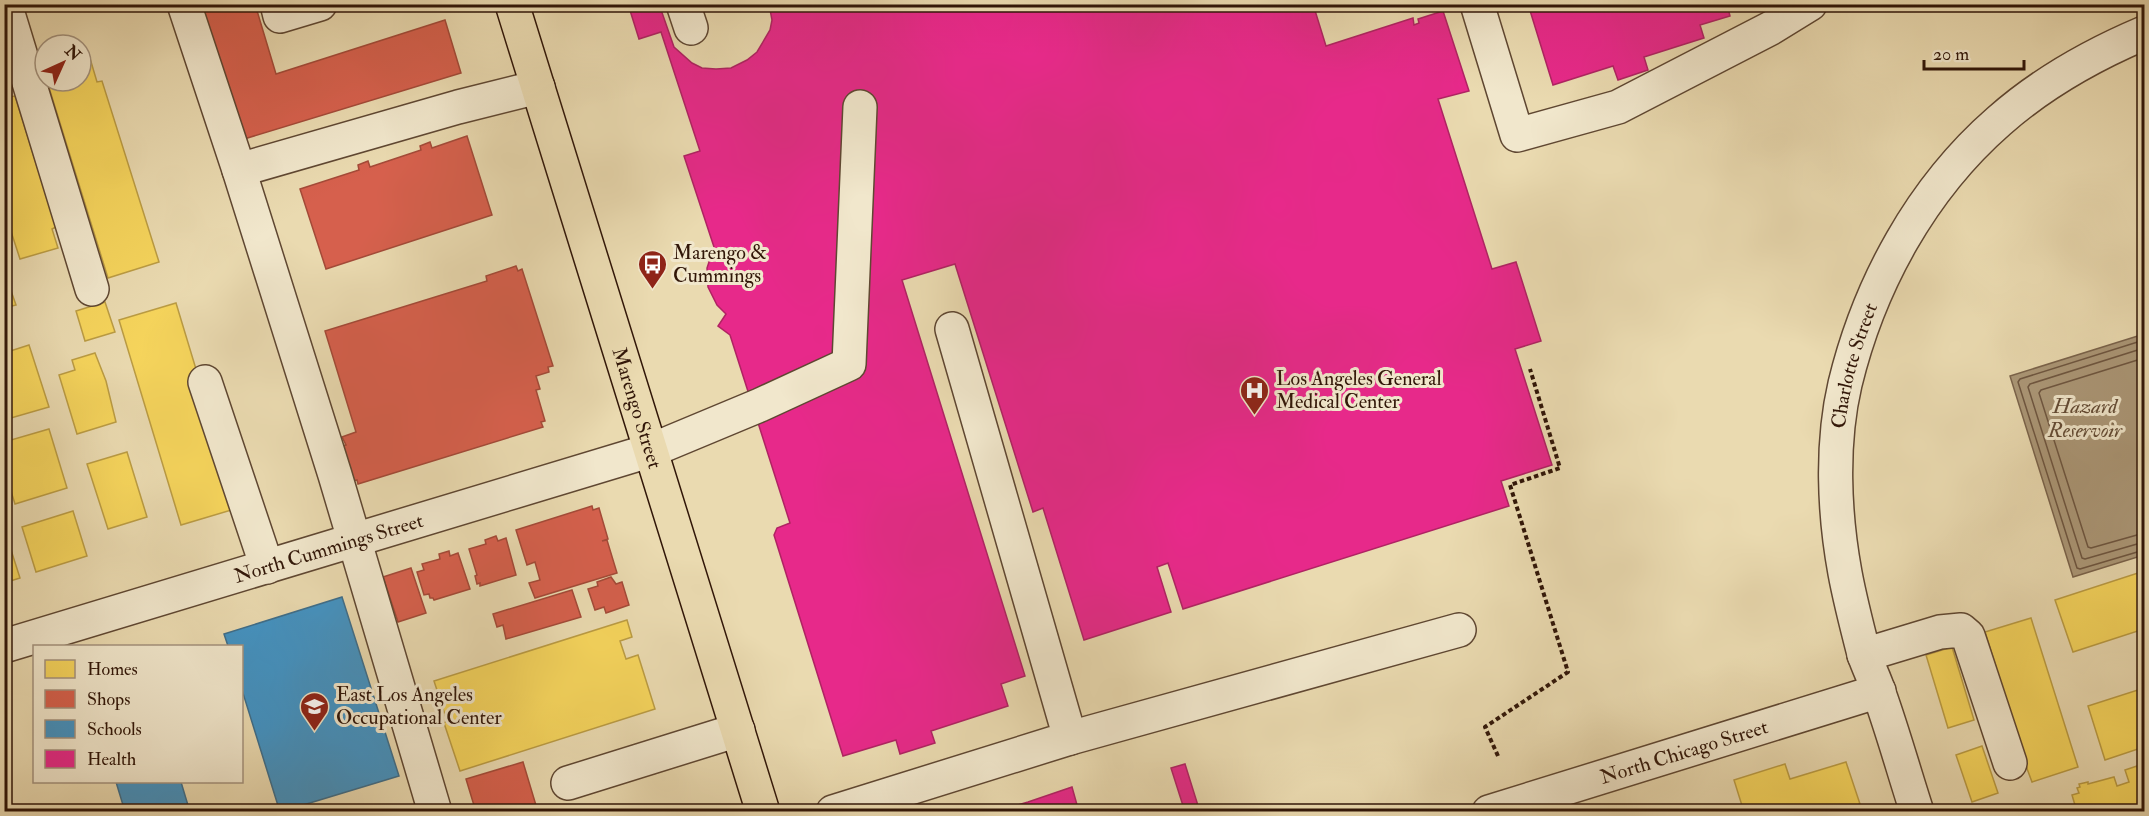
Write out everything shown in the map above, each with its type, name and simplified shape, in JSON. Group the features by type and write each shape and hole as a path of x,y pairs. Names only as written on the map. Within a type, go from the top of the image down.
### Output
{"main road":[{"name":"Marengo Street","path":"512,4 763,812"}],"street":[{"path":"277,4 280,16 320,4"},
{"path":"1477,4 1517,135 1617,107 1771,28 1810,4"},
{"path":"8,6 92,289"},
{"path":"186,12 239,170 335,476 435,812"},
{"name":"Charlotte Street","path":"1917,812 1879,691 1864,655 1845,571 1837,506 1836,448 1845,385 1865,319 1891,259 1922,208 1956,164 1999,122 2041,88 2078,64 2145,33"},
{"path":"239,170 458,106 538,87"},
{"name":"North Cummings Street","path":"4,646 652,450 760,405 849,364 860,107"},
{"path":"952,329 1070,738"},
{"path":"205,382 267,567"},
{"path":"833,812 1070,738 1459,630"},
{"path":"1864,655 1940,632 1961,630 1968,636 2010,763"},
{"name":"North Chicago Street","path":"1489,812 1879,691"},
{"path":"568,783 738,729"}],"path":[{"path":"1498,756 1485,727 1568,672 1510,485 1560,468 1530,369"}],"water":[{"name":"Hazard Reservoir","path":"2144,334 2144,555 2073,577 2010,376"}],"building: Homes":[{"path":"93,68 97,82 102,81 159,262 108,278 51,93 93,93"},
{"path":"7,89 9,97 15,96 56,227 52,229 58,248 20,259 4,210 4,90"},
{"path":"4,271 16,305 4,308"},
{"path":"105,302 115,332 85,341 76,311"},
{"path":"176,303 238,508 181,525 119,320"},
{"path":"29,345 49,407 4,420 4,353"},
{"path":"95,353 106,381 116,422 77,434 59,375 75,370 72,360"},
{"path":"49,429 67,488 15,504 4,469 4,442"},
{"path":"127,452 147,517 108,529 87,464"},
{"path":"73,511 87,556 36,572 22,527"},
{"path":"4,528 20,578 4,583"},
{"path":"2144,571 2144,629 2073,652 2055,600"},
{"path":"2031,618 2078,767 2032,782 1990,669 1996,667 1985,632"},
{"path":"627,620 632,637 620,641 626,659 638,655 655,709 460,771 444,723 447,721 434,681"},
{"path":"1952,647 1974,720 1948,728 1926,655"},
{"path":"2144,688 2144,747 2105,760 2088,706"},
{"path":"1982,746 1998,793 1972,802 1956,755"},
{"path":"1846,762 1860,804 1837,812 1744,812 1734,780 1785,764 1790,779"},
{"path":"2137,766 2144,790 2144,794 2138,796 2139,802 2144,800 2144,812 2077,812 2072,795 2079,793 2077,788 2080,787 2079,784 2114,777 2117,786 2129,782 2125,770"}],"building: Shops":[{"path":"202,4 255,4 276,74 445,20 461,73 244,139"},
{"path":"467,136 492,215 326,269 300,189 359,170 358,165 368,161 370,167 421,150 420,146 430,142 432,148"},
{"path":"516,266 518,271 522,269 553,366 548,367 549,372 536,376 540,389 536,390 545,421 541,422 543,427 358,484 357,480 352,481 342,446 346,445 342,437 356,432 325,331 487,281 486,276"},
{"path":"592,506 593,510 599,508 608,539 602,541 607,540 617,573 535,598 529,583 540,580 535,562 527,565 516,530"},
{"path":"496,536 498,541 506,538 516,575 480,586 480,583 477,584 475,576 477,575 469,549 486,544 485,540"},
{"path":"449,551 450,556 458,553 470,589 434,600 429,594 424,595 417,572 424,570 422,564 440,559 439,554"},
{"path":"411,568 426,613 398,622 383,577"},
{"path":"611,577 616,584 622,582 629,605 606,613 604,607 595,610 588,589 598,586 597,582"},
{"path":"572,590 581,617 506,639 503,625 497,627 493,614"},
{"path":"523,762 538,812 476,812 466,779"}],"building: Schools":[{"path":"342,597 399,776 280,812 243,693 243,645 228,645 224,634"},
{"path":"116,783 181,783 190,812 102,812 123,805"}],"building: Health":[{"path":"628,4 659,4 674,47 692,63 702,68 716,69 731,68 757,52 770,30 772,20 769,4 1136,4 1137,9 1151,4 1313,4 1326,46 1413,18 1414,25 1419,23 1418,19 1443,11 1469,91 1438,99 1492,269 1516,262 1541,341 1515,349 1552,465 1501,481 1509,506 1183,609 1168,563 1157,567 1171,612 1084,640 1043,508 1033,512 955,264 902,280 1025,676 1001,684 1008,706 931,731 935,743 900,754 896,740 843,756 774,535 777,528 790,523 730,335 718,326 726,314 717,305 708,287 707,268 714,247 684,156 700,151 661,32 639,39"},
{"path":"1528,4 1727,4 1730,16 1700,25 1704,38 1644,57 1648,70 1618,80 1613,66 1553,85"},
{"path":"1185,764 1200,812 1185,812 1171,768"},
{"path":"1072,787 1079,812 995,812 1028,802"}],"place":[{"name":"Marengo & Cummings","path":"652,290"},
{"name":"Los Angeles General Medical Center","path":"1255,416"},
{"name":"East Los Angeles Occupational Center","path":"315,732"}]}
